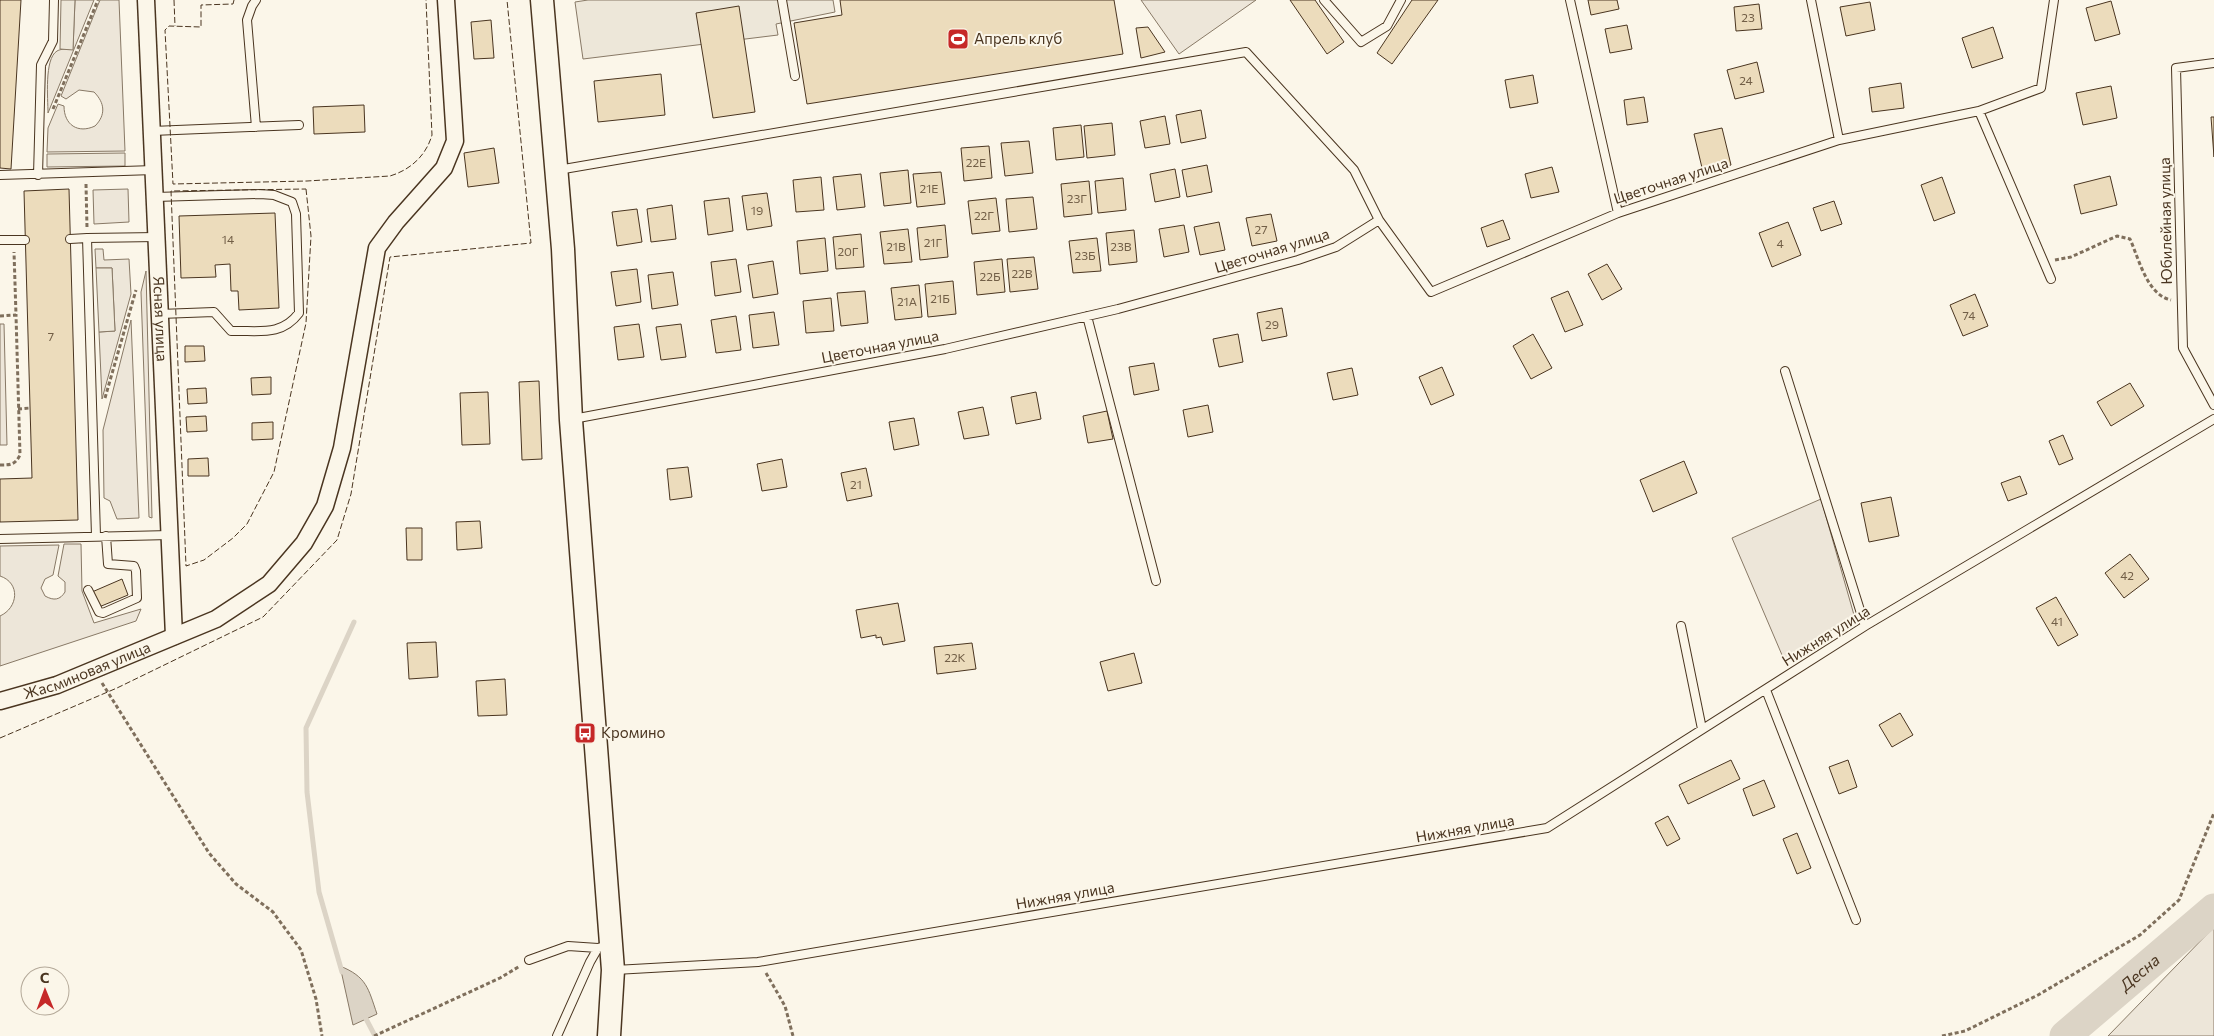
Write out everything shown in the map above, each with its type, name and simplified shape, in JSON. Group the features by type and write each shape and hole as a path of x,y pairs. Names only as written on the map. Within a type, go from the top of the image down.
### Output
{"street":[{"name":"Ясная улица","path":"146,0 174,636"},
{"name":"Жасминовая улица","path":"0,701 57,685 216,619 269,584 304,544 326,506 342,448 377,248 396,222 444,168 455,141 446,0"},
{"path":"542,0 563,250 571,420 605,946 614,970 609,1036"}],"lane":[{"path":"38,176 41,65 53,42 54,0"},
{"path":"256,0 247,20 256,127"},
{"path":"782,0 794,76"},
{"path":"1324,0 1361,42 1387,26 1401,0"},
{"path":"1570,0 1618,212"},
{"path":"1811,0 1838,140"},
{"name":"Цветочная улица","path":"571,420 945,349 1087,316 1298,260 1336,247 1379,220 1431,292 1618,212 1838,140 1978,111 2042,88 2054,0"},
{"path":"556,170 1246,52 1354,170 1379,220"},
{"name":"Юбилейная улица","path":"2214,63 2176,68 2183,348 2214,405"},
{"path":"1978,111 2051,279"},
{"path":"152,131 299,125"},
{"path":"0,175 38,176 154,170"},
{"path":"155,197 274,195 292,202 296,214 299,313 291,324 279,330 231,331 214,312 160,314"},
{"path":"70,239 157,236"},
{"path":"87,238 96,536"},
{"path":"0,240 25,240"},
{"path":"1087,316 1156,581"},
{"path":"1785,371 1865,626"},
{"name":"Нижняя улица","path":"614,970 758,962 1547,828 1865,626 2214,419"},
{"path":"0,539 170,535"},
{"path":"88,590 99,612 137,598 136,571 134,566 108,564 106,536"},
{"path":"1681,626 1702,729"},
{"path":"1766,690 1856,920"},
{"path":"529,960 568,946 605,946"},
{"path":"557,1036 590,962 605,946"}],"path":[{"path":"39,142 98,0"},
{"path":"86,173 87,238"},
{"path":"2039,252 2053,260 2071,257 2117,236 2130,239 2150,285 2164,298 2182,302"},
{"path":"0,465 10,465 17,462 20,455 14,240"},
{"path":"104,402 136,290"},
{"path":"0,316 16,315"},
{"path":"18,408 30,408"},
{"path":"94,670 209,853 236,884 273,912 301,950 316,999 322,1036"},
{"path":"1942,1036 1965,1030 2038,995 2140,936 2179,900 2214,813"},
{"path":"374,1036 500,978 529,960"},
{"path":"758,962 785,1006 794,1036"}],"shaded area":[{"path":"61,0 75,0 73,50 60,49"},
{"path":"75,0 94,0 48,113 48,70 53,55 57,51 73,49"},
{"path":"100,0 119,0 125,151 47,152 48,128 58,104 64,106 69,123 78,128 83,129 95,126 101,118 102,105 94,92 79,90 66,99 61,96"},
{"path":"588,0 833,0 835,12 776,24 778,35 583,59 575,2"},
{"path":"1141,0 1256,0 1179,54"},
{"path":"125,153 125,166 47,167 47,154"},
{"path":"128,189 129,222 94,224 93,190"},
{"path":"95,249 103,249 104,260 129,259 131,294 102,399 99,332 115,331 112,268 96,268"},
{"path":"96,268 112,268 115,331 99,332"},
{"path":"146,271 152,518 149,517 141,292"},
{"path":"131,320 139,518 117,519 110,501 104,498 103,430"},
{"path":"0,324 4,324 7,445 0,445"},
{"path":"1821,499 1854,615 1785,662 1732,538"},
{"path":"64,544 81,544 82,591 94,623 141,609 136,621 0,666 0,616 11,607 15,596 11,584 7,579 0,576 0,546 59,545 53,575 45,579 41,588 45,596 54,599 61,597 65,592 65,582 58,576"},
{"path":"2214,927 2214,1036 2108,1036"},
{"path":"340,966 356,974 365,984 377,1014 353,1025"}],"building":[{"path":"0,0 21,0 11,169 0,168"},
{"name":"Апрель клуб","path":"840,0 1114,0 1123,54 807,104 794,23 842,15"},
{"path":"1290,0 1315,0 1344,42 1327,54"},
{"path":"1412,0 1438,0 1392,64 1377,53"},
{"path":"1588,0 1617,0 1619,9 1591,15"},
{"path":"2111,1 2120,34 2095,41 2086,8"},
{"path":"1870,2 1875,30 1846,36 1840,7"},
{"path":"1759,4 1762,29 1736,31 1734,7"},
{"path":"739,6 755,112 713,118 696,13"},
{"path":"491,20 494,58 474,59 471,22"},
{"path":"1627,25 1632,49 1610,53 1605,29"},
{"path":"1148,27 1165,52 1141,58 1136,28"},
{"path":"1993,27 2003,58 1972,68 1962,38"},
{"path":"1757,62 1764,92 1735,99 1727,70"},
{"path":"661,74 665,115 598,122 594,81"},
{"path":"1533,75 1538,103 1510,108 1505,80"},
{"path":"1901,83 1904,108 1872,112 1869,88"},
{"path":"2111,86 2117,118 2083,125 2076,93"},
{"path":"1644,97 1648,122 1627,125 1624,100"},
{"path":"364,105 365,132 314,134 313,107"},
{"path":"1201,110 1206,138 1181,143 1176,115"},
{"path":"1165,116 1170,144 1145,148 1140,121"},
{"path":"2211,117 2214,117 2214,157"},
{"path":"1112,123 1115,155 1087,158 1084,126"},
{"path":"1081,125 1084,157 1056,160 1053,128"},
{"path":"1722,128 1731,165 1703,172 1694,134"},
{"path":"1029,141 1033,173 1005,176 1001,143"},
{"path":"989,146 992,178 964,181 961,148"},
{"path":"494,148 499,183 468,187 464,153"},
{"path":"1207,165 1212,192 1187,197 1182,170"},
{"path":"1552,167 1559,192 1531,198 1525,174"},
{"path":"1175,169 1180,197 1155,202 1150,174"},
{"path":"908,170 911,203 884,206 880,173"},
{"path":"941,172 945,204 917,207 913,174"},
{"path":"861,174 865,207 837,210 833,177"},
{"path":"2110,176 2117,205 2081,214 2074,185"},
{"path":"821,177 824,210 796,212 793,180"},
{"path":"1942,177 1955,213 1934,221 1921,185"},
{"path":"1123,178 1126,210 1098,213 1095,181"},
{"path":"1089,181 1092,214 1064,217 1061,184"},
{"path":"69,189 78,520 0,522 0,479 32,478 24,191"},
{"path":"767,193 772,226 747,230 742,196"},
{"path":"1033,197 1037,229 1009,232 1006,199"},
{"path":"729,198 733,231 708,235 704,201"},
{"path":"996,198 1000,231 972,234 968,201"},
{"path":"1834,201 1842,224 1821,231 1813,208"},
{"path":"672,205 676,239 651,242 647,209"},
{"path":"637,209 642,242 617,246 612,212"},
{"path":"275,213 279,308 239,310 238,291 231,291 230,264 215,265 216,277 181,278 179,216"},
{"path":"1271,214 1277,241 1252,246 1246,218"},
{"path":"1503,220 1510,239 1487,247 1481,228"},
{"path":"1219,222 1225,250 1200,255 1194,227"},
{"path":"1788,222 1801,255 1772,267 1759,233"},
{"path":"945,225 948,257 920,260 917,228"},
{"path":"1184,225 1189,252 1164,257 1159,229"},
{"path":"908,229 912,262 884,264 880,232"},
{"path":"1134,230 1137,262 1109,265 1106,233"},
{"path":"861,234 864,267 836,269 833,237"},
{"path":"825,238 828,271 800,274 797,241"},
{"path":"1097,238 1101,271 1073,273 1069,241"},
{"path":"1034,257 1038,289 1010,292 1007,259"},
{"path":"736,259 741,292 715,296 711,262"},
{"path":"1002,259 1005,292 977,295 974,262"},
{"path":"773,261 778,294 753,298 748,265"},
{"path":"1607,264 1622,289 1602,300 1588,274"},
{"path":"637,269 641,302 616,306 611,272"},
{"path":"673,272 678,305 652,309 648,275"},
{"path":"953,281 956,314 928,317 925,284"},
{"path":"919,285 922,317 895,320 891,288"},
{"path":"865,291 868,323 841,326 837,293"},
{"path":"1568,291 1583,325 1565,332 1551,298"},
{"path":"1975,294 1988,326 1963,336 1950,305"},
{"path":"831,298 834,331 806,333 803,301"},
{"path":"1282,308 1287,336 1262,341 1257,313"},
{"path":"774,312 779,345 753,348 749,315"},
{"path":"736,316 741,350 716,353 711,320"},
{"path":"639,324 644,357 618,360 614,327"},
{"path":"681,324 686,357 661,360 656,327"},
{"path":"1238,334 1243,362 1219,367 1213,339"},
{"path":"1533,334 1552,368 1531,379 1513,346"},
{"path":"185,346 204,346 205,361 185,362"},
{"path":"1154,363 1159,390 1134,395 1129,367"},
{"path":"1442,367 1454,395 1431,405 1419,377"},
{"path":"1352,368 1358,395 1333,400 1327,373"},
{"path":"271,377 271,394 252,395 251,378"},
{"path":"539,381 542,459 522,460 519,382"},
{"path":"2130,383 2144,406 2111,426 2097,402"},
{"path":"206,388 207,403 188,404 187,389"},
{"path":"488,392 490,444 462,445 460,393"},
{"path":"1036,392 1041,419 1016,424 1011,397"},
{"path":"1208,405 1213,432 1188,437 1183,410"},
{"path":"983,407 989,435 964,439 958,412"},
{"path":"1107,411 1113,439 1088,443 1083,416"},
{"path":"206,416 207,431 187,432 186,417"},
{"path":"914,418 919,445 894,450 889,422"},
{"path":"273,422 273,439 252,440 252,423"},
{"path":"2063,435 2073,459 2059,465 2049,441"},
{"path":"208,458 209,476 188,476 188,459"},
{"path":"782,459 787,487 762,491 757,464"},
{"path":"1684,461 1697,493 1653,512 1640,480"},
{"path":"688,467 692,497 670,500 667,469"},
{"path":"866,468 872,496 847,501 841,473"},
{"path":"2020,476 2027,494 2008,501 2001,483"},
{"path":"1891,497 1899,536 1869,542 1861,503"},
{"path":"480,521 482,548 457,550 456,522"},
{"path":"406,528 422,528 422,560 407,560"},
{"path":"2130,554 2149,579 2124,598 2105,573"},
{"path":"122,579 128,595 99,607 92,592"},
{"path":"2056,597 2078,635 2058,646 2036,608"},
{"path":"898,603 905,641 883,645 881,637 876,638 876,635 861,638 856,610"},
{"path":"436,642 438,677 409,679 407,643"},
{"path":"972,643 976,669 937,674 934,647"},
{"path":"1134,653 1142,683 1108,691 1100,662"},
{"path":"505,679 507,715 478,716 476,681"},
{"path":"1900,713 1913,735 1892,747 1879,725"},
{"path":"1731,760 1740,779 1688,804 1679,785"},
{"path":"1848,760 1857,787 1839,794 1829,767"},
{"path":"1764,780 1775,807 1753,816 1743,789"},
{"path":"1668,816 1680,839 1667,846 1655,823"},
{"path":"1797,833 1811,868 1797,874 1783,839"}],"waterway":[{"path":"342,972 319,892 307,792 306,728 354,622"},
{"name":"Десна","path":"2065,1036 2214,909"},
{"path":"363,1013 375,1036"}],"fence":[{"path":"174,0 175,26"},
{"path":"234,0 233,4 201,5 201,27 169,26 165,30 173,184 307,181 390,176 410,166 426,149 432,135 426,0"},
{"path":"0,738 117,688 263,617 337,540 351,494 390,257 531,243 507,0"},
{"path":"306,189 311,236 306,323 274,472 247,524 233,538 204,560 186,566 171,191 306,189"}],"place":[{"name":"Апрель клуб","path":"958,39"},
{"name":"Кромино","path":"585,733"}]}
